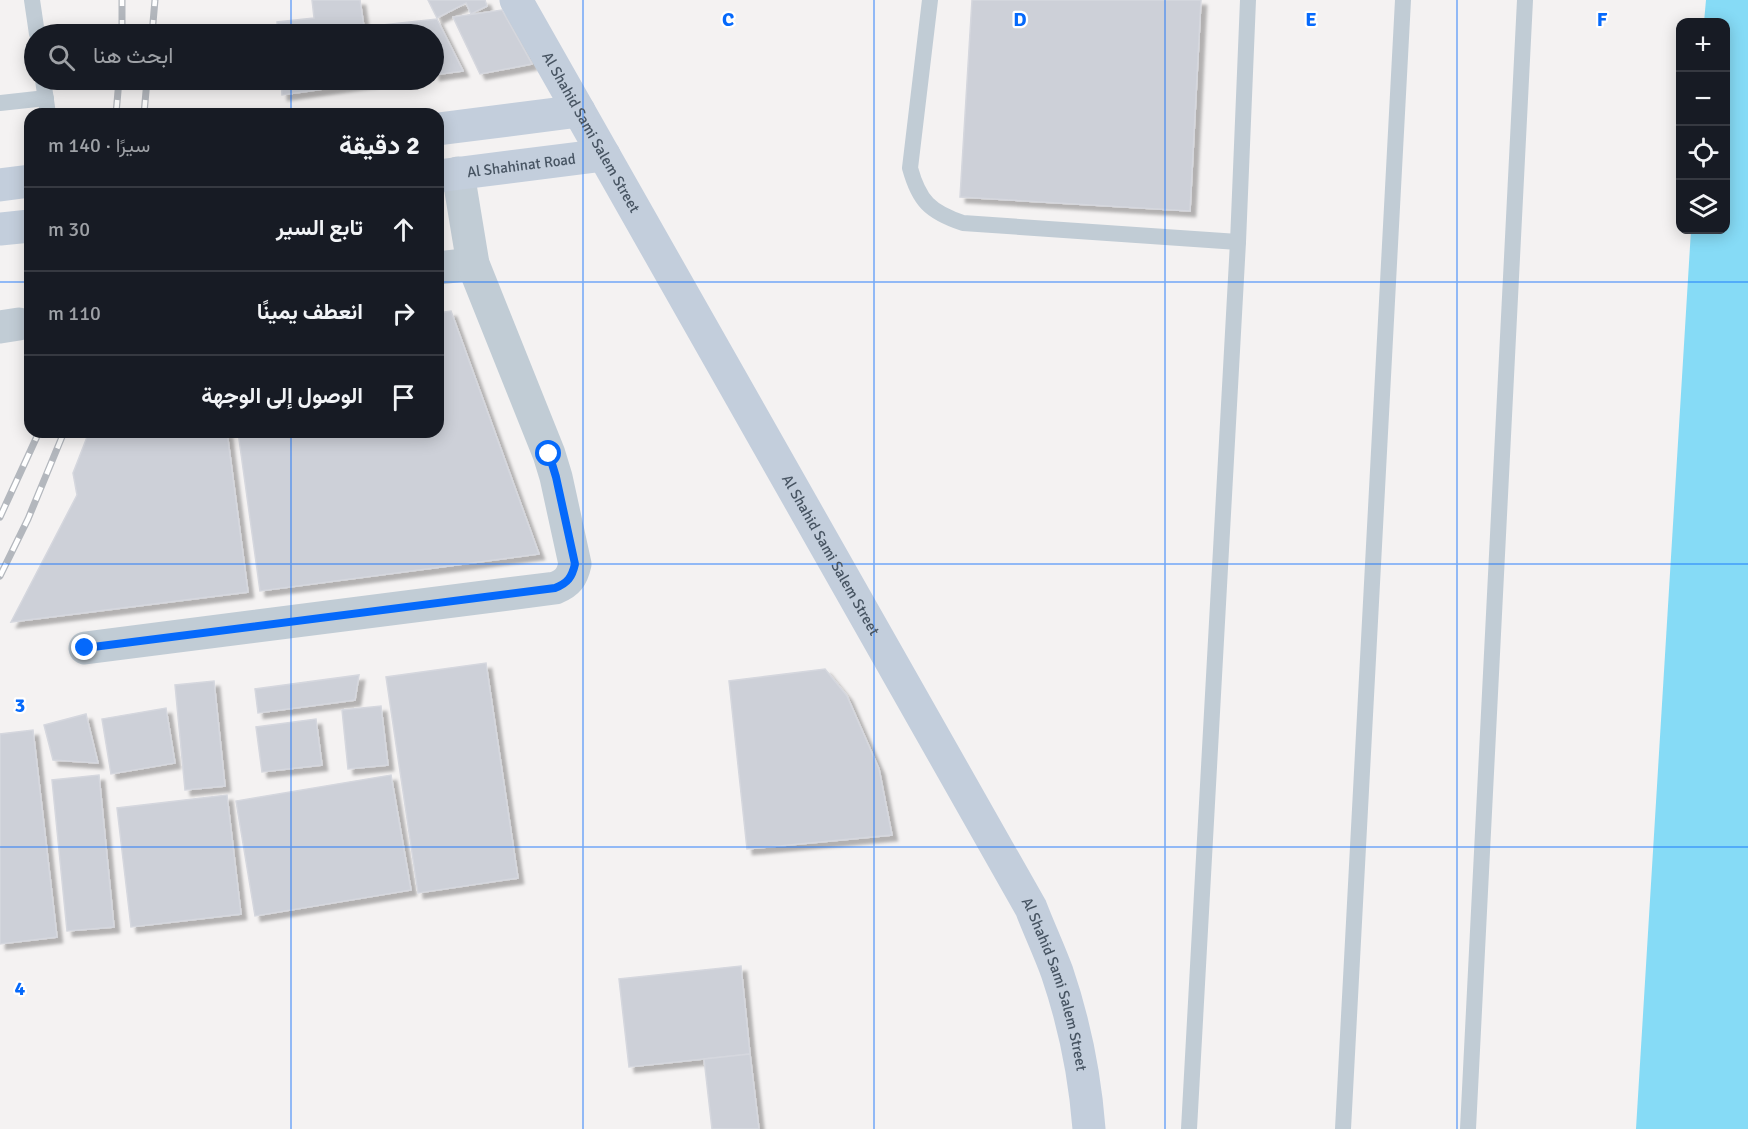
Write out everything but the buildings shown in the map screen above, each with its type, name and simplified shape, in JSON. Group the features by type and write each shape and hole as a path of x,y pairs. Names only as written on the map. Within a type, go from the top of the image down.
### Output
{"main road":[{"name":"Al Shahid Sami Salem Street","path":"516,0 1031,908 1057,971 1076,1038 1088,1106 1089,1129"},
{"path":"444,128 579,111"},
{"name":"Al Shahinat Road","path":"448,174 604,155"},
{"path":"0,185 24,182"},
{"path":"0,229 24,227"}],"street":[{"path":"85,648 555,588 566,584 573,575 575,564 556,477 472,264 448,174"},
{"path":"444,267 472,264"}],"lane":[{"path":"32,0 36,24"},
{"path":"930,0 910,168 915,188 927,204 943,216 963,223 1238,242"},
{"path":"1189,1129 1238,242 1248,0"},
{"path":"1343,1129 1403,0"},
{"path":"1468,1129 1525,0"},
{"path":"0,103 47,106 45,90"}],"water":[{"path":"1706,0 1748,0 1748,1129 1636,1129 1691,234 1730,234 1730,18 1704,18"}],"railway":[{"path":"122,0 122,24"},
{"path":"153,24 155,0"},
{"path":"117,108 118,90"},
{"path":"145,108 146,90"},
{"path":"0,517 36,438"},
{"path":"0,576 28,519 62,438"}],"route":[{"path":"85,648 555,588 566,584 573,575 575,564 549,454"}]}
